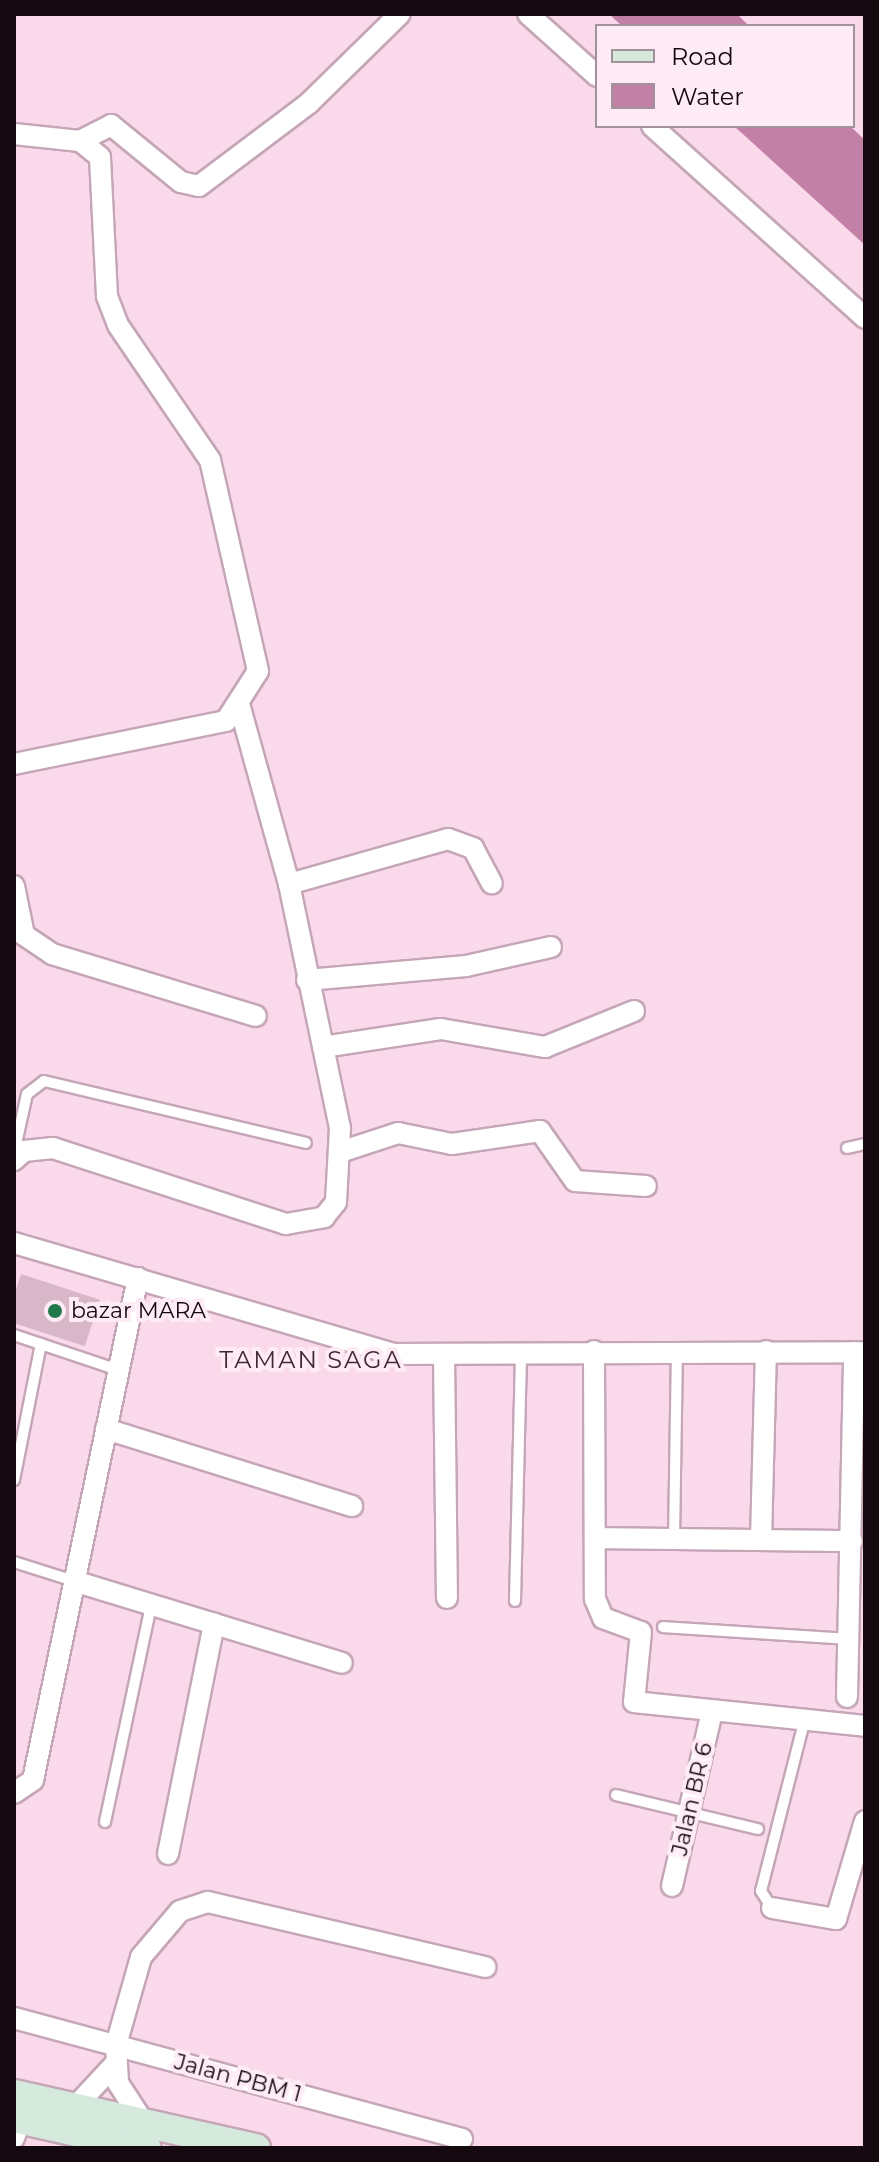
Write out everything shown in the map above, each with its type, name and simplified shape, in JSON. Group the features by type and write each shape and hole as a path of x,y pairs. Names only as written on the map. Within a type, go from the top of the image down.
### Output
{"main road":[{"path":"16,2117 74,2108 145,2136"},
{"path":"16,2117 256,2148"}],"street":[{"path":"80,141 101,126 124,129 181,182 199,186 309,103 400,14"},
{"path":"528,14 595,74"},
{"path":"654,128 865,318"},
{"path":"14,134 80,141 100,157 107,296 118,325 194,430 222,493 258,671 240,707 209,727 14,764"},
{"path":"14,1160 24,1151 53,1148 296,1224 324,1217 336,1202 343,1151 323,1047 289,884 240,707"},
{"path":"289,884 448,839 473,848 492,883"},
{"path":"14,886 24,935 52,954 256,1016"},
{"path":"307,980 466,966 551,947"},
{"path":"323,1047 441,1029 545,1047 634,1011"},
{"path":"343,1151 398,1133 452,1144 540,1131 575,1181 646,1186"},
{"path":"14,1243 138,1278 369,1351 444,1355 521,1351 860,1352 847,1697"},
{"path":"14,1793 33,1780 138,1278"},
{"path":"594,1351 600,1538 598,1614 641,1632 634,1702 865,1726"},
{"path":"761,1540 766,1351"},
{"path":"444,1355 447,1598"},
{"path":"106,1429 352,1506"},
{"path":"600,1538 852,1541"},
{"path":"74,1581 342,1663"},
{"path":"168,1854 214,1624"},
{"name":"Jalan BR 6","path":"672,1886 712,1711"},
{"path":"772,1908 836,1919 865,1821"},
{"path":"74,2108 116,2055 141,1957 180,1911 208,1902 486,1967"},
{"name":"Jalan PBM 1","path":"14,2018 116,2055 462,2139"},
{"path":"116,2055 128,2104 145,2136"}],"lane":[{"path":"14,1153 27,1094 44,1081 306,1143"},
{"path":"847,1148 865,1144"},
{"path":"14,1335 118,1370"},
{"path":"14,1480 41,1344"},
{"path":"674,1539 677,1350"},
{"path":"515,1601 521,1351"},
{"path":"14,1562 74,1581"},
{"path":"105,1822 151,1605"},
{"path":"663,1627 849,1639"},
{"path":"772,1908 761,1891 805,1718"},
{"path":"616,1795 758,1829"}],"water":[{"path":"609,14 737,14 747,24 620,24"},
{"path":"736,128 852,128 865,140 865,245"}],"building":[{"name":"bazar MARA","path":"21,1274 100,1300 85,1346 14,1323 14,1296"}],"place":[{"name":"bazar MARA","path":"55,1311"}],"district":[{"name":"TAMAN SAGA","path":"311,1360"}]}
